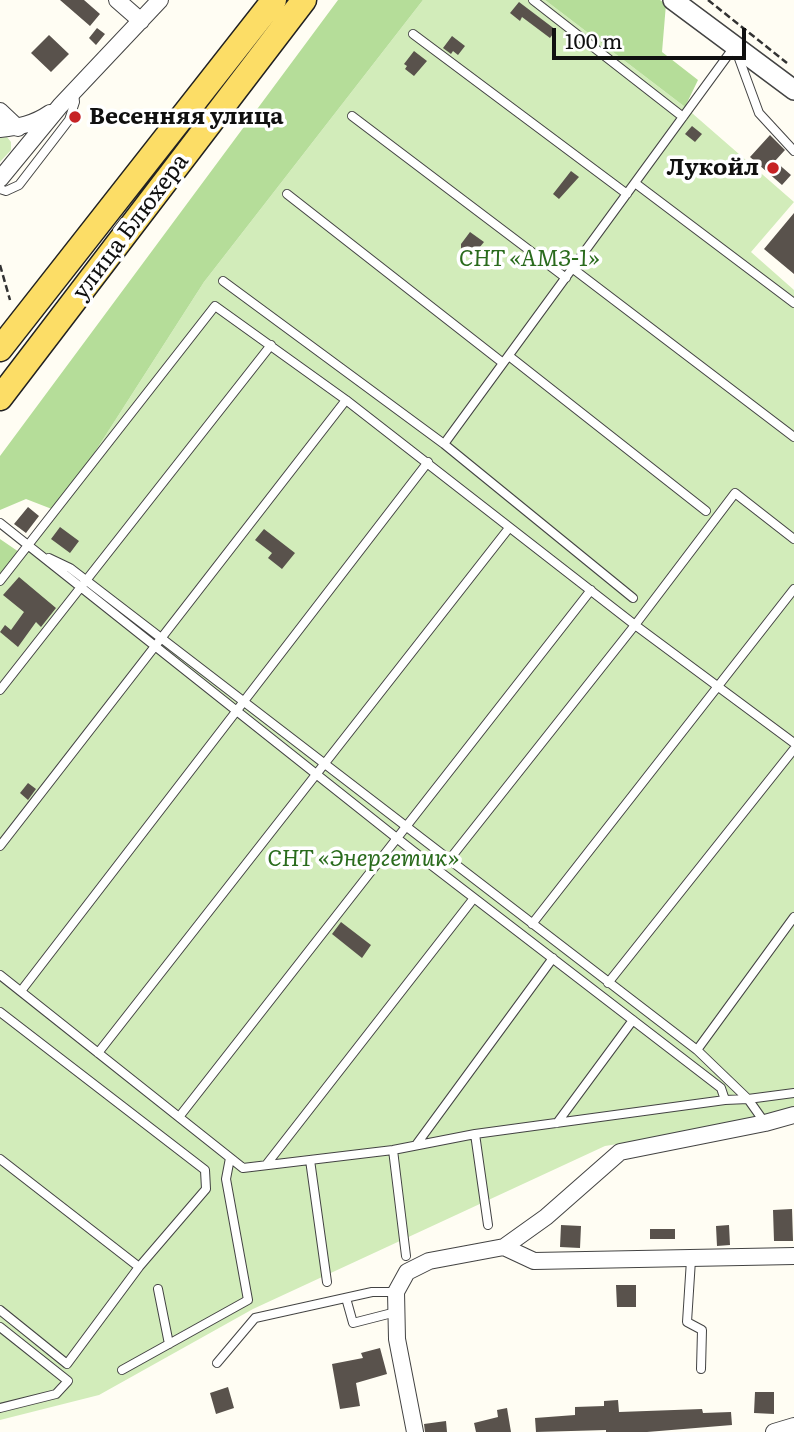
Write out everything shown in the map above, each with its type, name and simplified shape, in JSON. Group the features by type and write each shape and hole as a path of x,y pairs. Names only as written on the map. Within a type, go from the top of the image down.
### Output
{"main road":[{"name":"улица Блюхера","path":"0,349 274,0"},
{"name":"улица Блюхера","path":"0,398 304,0"}],"street":[{"path":"117,0 141,21"},
{"path":"0,179 60,106 160,0"},
{"path":"673,0 794,90"},
{"path":"0,129 18,128 39,121 60,106"},
{"path":"0,111 18,128"},
{"path":"415,1432 397,1339 396,1292 407,1272 429,1261 504,1247 547,1217 620,1152 794,1115"},
{"path":"504,1247 534,1261 794,1256"},
{"path":"774,1432 794,1426"}],"lane":[{"path":"533,0 683,117"},
{"path":"413,34 627,194"},
{"path":"444,444 734,47"},
{"path":"734,47 759,113 794,151"},
{"path":"0,189 6,191 19,185 69,120 75,102 74,91"},
{"path":"352,117 566,278"},
{"path":"635,183 794,303"},
{"path":"287,194 706,511"},
{"path":"572,268 794,437"},
{"path":"223,281 444,444 633,598"},
{"path":"0,581 215,306 346,400 635,625 794,743"},
{"path":"0,690 271,345"},
{"path":"0,846 346,400"},
{"path":"20,991 428,463"},
{"path":"449,860 635,625 735,493 794,539"},
{"path":"0,523 38,553 161,638 697,1050 748,1099 765,1123"},
{"path":"98,1053 509,528"},
{"path":"83,584 236,712 397,839 721,1087 725,1100"},
{"path":"532,924 794,589"},
{"path":"179,1117 591,590"},
{"path":"608,983 794,749"},
{"path":"265,1165 474,898"},
{"path":"697,1050 794,918"},
{"path":"416,1145 553,958"},
{"path":"0,975 243,1168 393,1150 475,1134 792,1091"},
{"path":"0,1012 205,1170 206,1189 139,1267 67,1364 0,1310"},
{"path":"557,1123 633,1020"},
{"path":"475,1134 488,1225"},
{"path":"393,1150 406,1256"},
{"path":"0,1158 139,1267"},
{"path":"122,1370 248,1300 226,1179 230,1158"},
{"path":"310,1160 327,1282"},
{"path":"691,1259 687,1322 702,1330 701,1369"},
{"path":"158,1289 169,1344"},
{"path":"216,1363 255,1318 372,1292 396,1292"},
{"path":"346,1298 353,1323 396,1312"},
{"path":"0,1327 68,1381 56,1394 0,1408"}],"path":[{"path":"708,0 794,69"},
{"path":"0,265 10,300"}],"green space":[{"path":"338,0 423,0 204,282 57,511 26,499 0,510 0,456"},
{"name":"СНТ «Энергетик»","path":"423,0 545,0 685,107 794,202 751,252 794,290 794,1116 605,1146 253,1309 99,1395 0,1420 0,582 57,511 204,282"},
{"path":"545,0 660,0 666,4 662,52 698,80 685,107"},
{"path":"7,137 11,142 11,150 0,162 0,138"},
{"path":"0,539 19,552 0,575"}],"building":[{"path":"60,0 84,0 100,14 90,26"},
{"path":"519,2 556,30 550,38 522,17 520,21 510,13"},
{"path":"97,28 105,34 96,45 89,38"},
{"path":"49,35 69,54 51,72 31,53"},
{"path":"452,36 465,46 458,55 443,48"},
{"path":"414,51 427,61 414,76 405,69 407,66 404,64"},
{"path":"692,126 702,134 695,142 685,134"},
{"name":"Лукойл","path":"770,135 785,150 775,161 791,175 782,185 750,157"},
{"path":"571,171 579,177 559,199 553,194"},
{"path":"794,213 794,274 764,249"},
{"path":"470,232 484,242 471,258 461,251 461,244"},
{"path":"28,507 39,516 26,533 14,524"},
{"path":"60,527 79,541 70,553 51,539"},
{"path":"264,529 295,553 282,569 268,558 272,553 255,540"},
{"path":"19,577 56,608 41,627 36,622 18,647 0,632 5,625 11,630 24,612 3,595"},
{"path":"28,783 36,789 28,800 20,793"},
{"path":"341,922 371,945 362,958 332,934"},
{"path":"792,1209 793,1241 774,1241 773,1210"},
{"path":"561,1225 581,1226 580,1248 560,1247"},
{"path":"729,1225 730,1245 717,1246 716,1226"},
{"path":"650,1229 675,1229 675,1239 650,1239"},
{"path":"616,1285 636,1285 636,1307 617,1307"},
{"path":"380,1348 387,1374 356,1383 360,1406 340,1409 332,1364 363,1358 361,1353"},
{"path":"228,1387 234,1408 216,1414 210,1393"},
{"path":"755,1392 774,1392 774,1414 754,1413"},
{"path":"618,1400 619,1412 702,1409 703,1413 731,1412 732,1425 647,1432 536,1432 535,1418 575,1415 575,1407 604,1406 604,1401"},
{"path":"507,1408 511,1432 476,1432 474,1423 498,1417 497,1410"},
{"path":"446,1421 447,1432 425,1432 424,1424"}],"place":[{"name":"Весенняя улица","path":"75,117"},
{"name":"Лукойл","path":"773,168"}],"park label":[{"name":"СНТ «АМЗ-1»","path":"529,259"}]}
